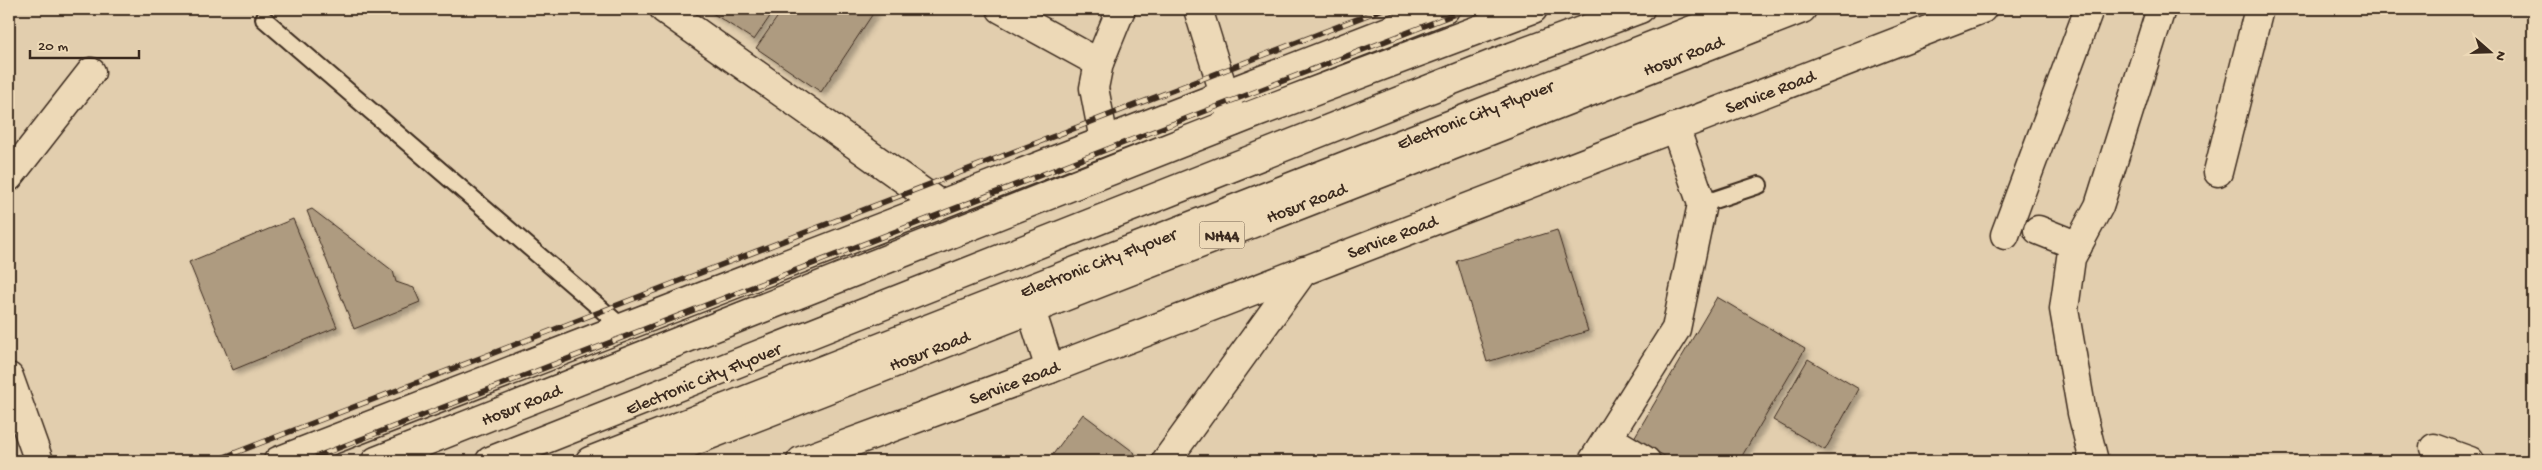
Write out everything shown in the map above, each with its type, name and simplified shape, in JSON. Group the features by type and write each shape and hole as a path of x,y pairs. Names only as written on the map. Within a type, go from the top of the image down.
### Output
{"main road":[{"path":"664,9 939,204"},
{"path":"1001,9 1099,63"},
{"path":"1104,140 1094,88 1099,63 1121,9"},
{"path":"1198,9 1233,122"},
{"path":"278,461 1104,140 1225,96 1445,9"},
{"name":"Hosur Road","path":"376,461 1233,122 1533,9"},
{"name":"Electronic City Flyover","path":"490,461 1503,60 1640,9"},
{"name":"Electronic City Flyover","path":"590,461 1746,9"},
{"name":"Hosur Road","path":"643,461 1802,9"},
{"name":"Service Road","path":"801,461 1050,368 1982,9"},
{"path":"2005,235 2089,9"},
{"path":"2094,461 2082,413 2064,309 2072,258 2099,206 2162,9"},
{"path":"2218,172 2260,9"},
{"path":"9,177 91,72"},
{"path":"1593,461 1676,329 1702,204 1675,127"},
{"path":"2038,230 2078,246"},
{"path":"1166,461 1304,270"},
{"path":"1032,310 1050,368"},
{"path":"9,377 39,461"},
{"path":"1608,438 1646,461"},
{"path":"2434,448 2470,461"}],"lane":[{"path":"264,19 622,327"},
{"path":"1702,204 1759,185"}],"building":[{"path":"706,9 775,9 754,40"},
{"path":"783,9 876,9 821,92 756,48"},
{"path":"312,209 393,271 396,282 414,288 420,302 354,329 307,211"},
{"path":"293,219 337,327 233,370 189,262"},
{"path":"1557,230 1588,331 1487,362 1457,261"},
{"path":"1717,297 1805,349 1739,461 1673,461 1634,438"},
{"path":"1808,359 1859,389 1825,450 1773,420"},
{"path":"1083,414 1135,453 1129,461 1048,461"}],"railway":[{"path":"214,461 1383,9"},
{"path":"305,461 1468,9"}]}
